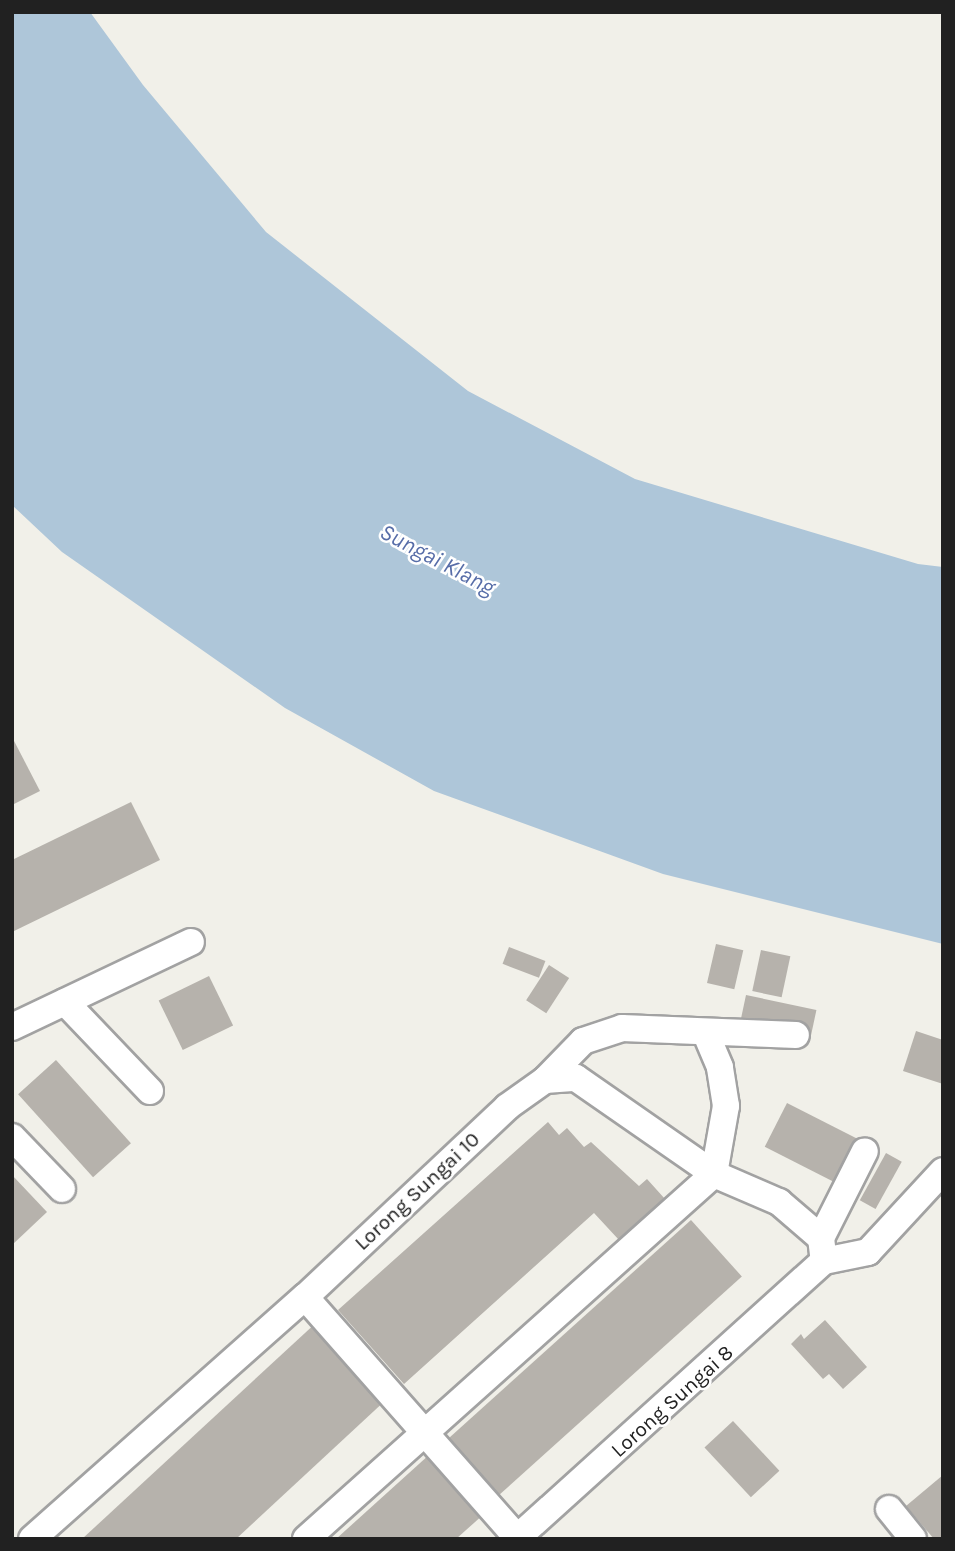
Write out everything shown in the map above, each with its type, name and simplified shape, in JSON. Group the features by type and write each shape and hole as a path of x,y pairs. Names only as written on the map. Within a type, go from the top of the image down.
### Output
{"street":[{"path":"12,1027 191,942"},
{"path":"65,1002 150,1091"},
{"name":"Lorong Sungai 10","path":"32,1539 305,1297 507,1107 545,1080 583,1041 621,1028 796,1035"},
{"path":"306,1539 422,1431 714,1174 726,1106 720,1067 705,1032"},
{"path":"545,1080 576,1078 714,1174 779,1202 823,1250 868,1252 943,1171"},
{"path":"12,1138 62,1189"},
{"path":"823,1250 864,1151"},
{"name":"Lorong Sungai 8","path":"517,1538 823,1250"},
{"path":"305,1297 517,1538"},
{"path":"889,1509 913,1539"}],"water":[{"name":"Sungai Klang","path":"12,12 90,12 143,85 266,232 468,391 635,479 918,564 943,567 943,944 663,874 434,791 285,708 62,552 12,505"}],"building":[{"path":"12,737 40,791 12,805"},
{"path":"131,802 160,860 12,932 12,860"},
{"path":"716,944 743,950 734,989 707,983"},
{"path":"509,947 545,961 539,978 503,964"},
{"path":"761,950 790,956 782,997 752,991"},
{"path":"549,965 569,978 546,1013 526,1000"},
{"path":"209,976 233,1025 183,1050 159,1001"},
{"path":"746,995 816,1010 810,1038 740,1023"},
{"path":"916,1031 943,1040 943,1084 903,1071"},
{"path":"56,1060 131,1143 93,1177 18,1094"},
{"path":"787,1103 863,1142 840,1185 765,1147"},
{"path":"548,1122 559,1135 567,1128 584,1147 591,1142 639,1186 647,1179 665,1199 619,1240 594,1213 404,1384 338,1310"},
{"path":"886,1153 902,1162 876,1209 860,1200"},
{"path":"12,1175 47,1212 12,1245"},
{"path":"691,1220 742,1276 497,1497 447,1440"},
{"path":"825,1320 867,1367 843,1389 829,1374 823,1379 791,1344 801,1334 804,1339"},
{"path":"318,1321 388,1398 236,1539 82,1539"},
{"path":"733,1421 779,1471 751,1497 704,1448"},
{"path":"430,1454 484,1514 456,1539 336,1539"},
{"path":"943,1475 943,1539 934,1539 906,1506"}]}
